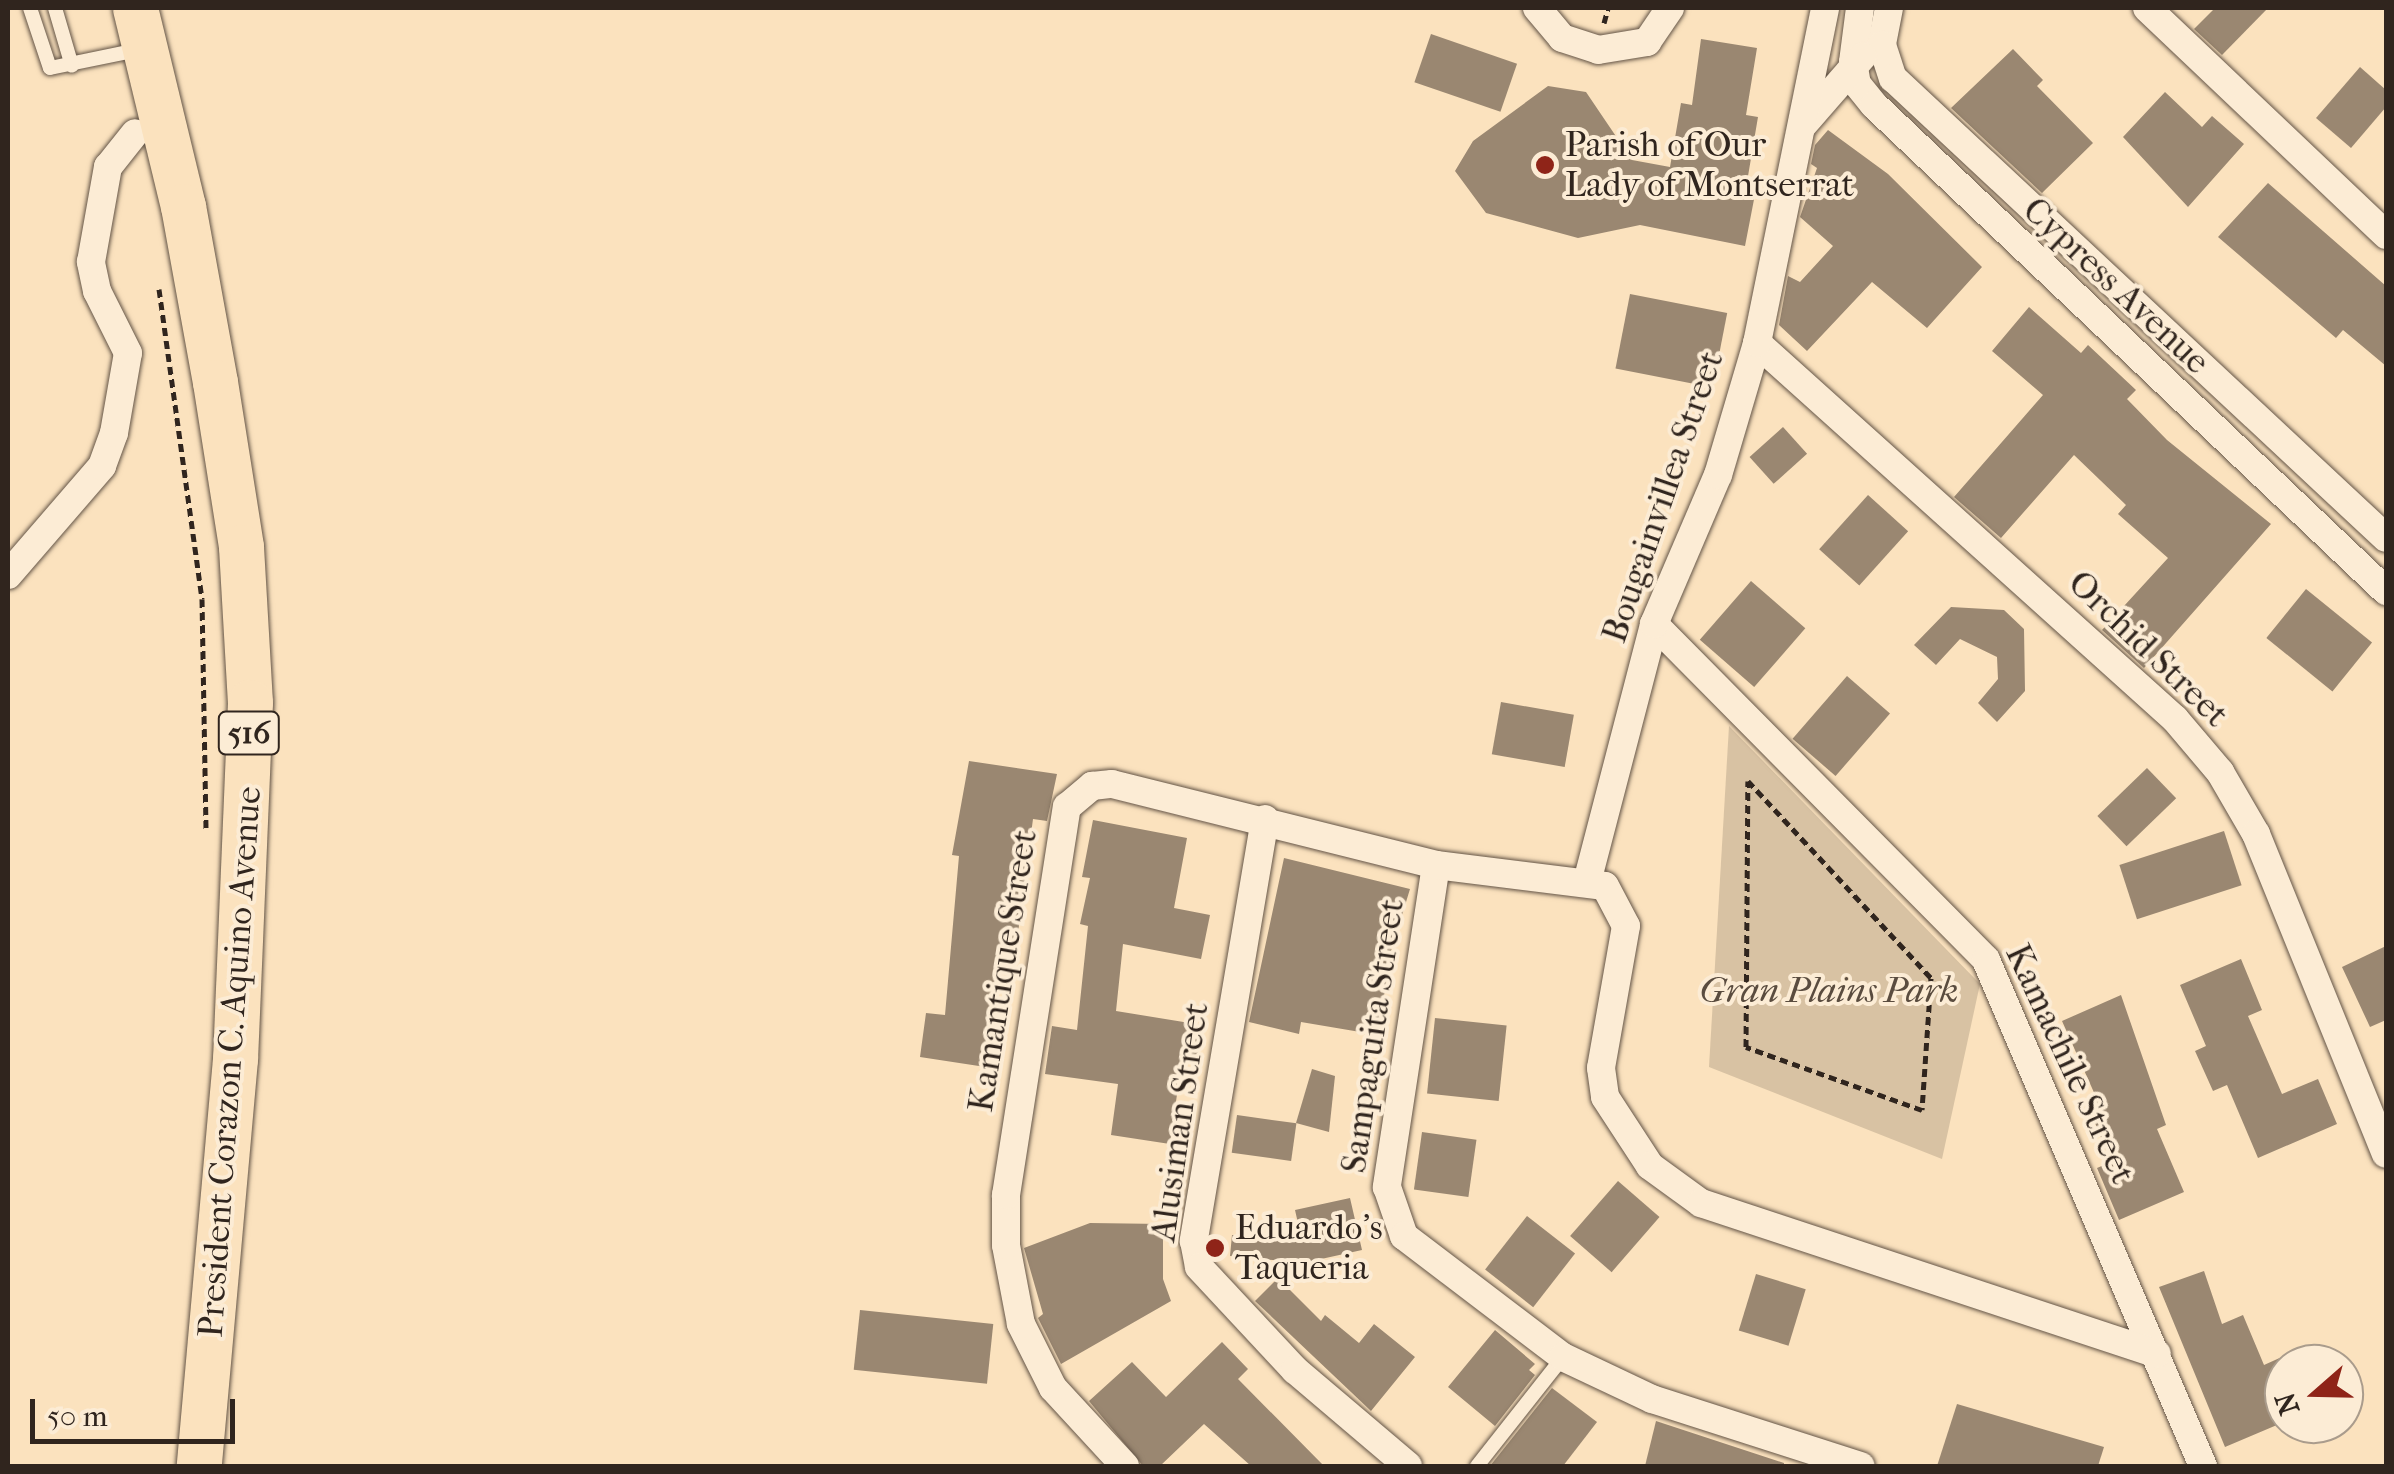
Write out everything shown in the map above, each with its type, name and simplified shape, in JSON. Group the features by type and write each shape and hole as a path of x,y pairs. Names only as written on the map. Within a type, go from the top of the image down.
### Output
{"main road":[{"path":"134,134 151,87 144,31"},
{"name":"President Corazon C. Aquino Avenue","path":"144,31 183,206 238,529 250,702 231,1114 199,1466"}],"street":[{"path":"1537,8 1562,38 1598,50 1647,42 1670,8"},
{"name":"Bougainvillea Street","path":"1587,882 1654,624 1718,475 1757,343 1796,133 1825,8"},
{"path":"1852,62 1860,8"},
{"path":"1852,62 1882,45 1889,8"},
{"path":"2147,8 2386,235"},
{"name":"Cypress Avenue","path":"1882,45 1892,78 2386,538"},
{"name":"Bougainvillea Street","path":"1796,133 1852,62"},
{"name":"Cypress Avenue","path":"1852,62 1857,84 1912,147 2386,591"},
{"path":"8,574 102,466 114,434 128,353 98,291 92,262 108,167 134,134"},
{"path":"2102,324 2124,298"},
{"name":"Orchid Street","path":"1757,343 2174,718 2220,772 2256,834 2386,1154"},
{"name":"Kamachile Street","path":"1654,624 1986,960 2203,1466"},
{"name":"Kamantique Street","path":"1126,1466 1054,1388 1008,1282 1006,1195 1067,807 1092,786 1112,784 1436,864 1587,882"},
{"name":"Alusiman Street","path":"1265,819 1194,1241 1199,1267 1294,1370 1408,1466"},
{"name":"Sampaguita Street","path":"1436,864 1387,1187 1391,1213 1404,1236 1563,1356 1652,1399 1861,1466"},
{"path":"1587,882 1614,895 1626,926 1602,1068 1605,1097 1650,1166 1701,1203 2157,1354"}],"lane":[{"path":"30,8 50,68 72,66 144,31"},
{"path":"54,8 72,66"},
{"path":"1477,1466 1563,1356"}],"path":[{"path":"156,268 202,599 206,832"},
{"path":"1748,781 1932,978 1922,1110 1746,1046 1748,781"}],"green space":[{"name":"Gran Plains Park","path":"1729,726 1980,984 1942,1159 1709,1067"}],"building":[{"path":"2215,8 2268,8 2222,55 2194,29"},
{"path":"1431,34 1517,64 1500,112 1414,82"},
{"path":"1701,39 1757,48 1746,115 1758,117 1747,182 1757,184 1745,246 1640,225 1578,238 1486,213 1455,171 1473,141 1548,86 1586,92 1632,160 1670,167 1681,103 1692,105"},
{"path":"2013,49 2043,80 2037,86 2093,143 2042,193 1951,108"},
{"path":"2360,67 2386,90 2386,107 2351,148 2316,118"},
{"path":"2165,92 2202,127 2212,116 2244,144 2188,207 2123,137"},
{"path":"1828,130 1888,174 1982,267 1927,328 1872,282 1807,351 1779,325 1788,276 1800,282 1833,246 1800,217 1817,168 1811,164 1815,145"},
{"path":"2268,183 2386,286 2386,366 2343,330 2336,338 2218,237"},
{"path":"1630,294 1727,313 1713,387 1615,369"},
{"path":"2029,307 2081,353 2088,345 2136,390 2127,399 2167,440 2271,524 2144,668 2102,630 2168,558 2118,514 2126,505 2074,455 2001,538 1954,497 2043,395 1992,351"},
{"path":"1783,427 1807,454 1774,484 1750,457"},
{"path":"1868,495 1908,531 1859,585 1819,549"},
{"path":"1751,581 1805,628 1754,687 1700,640"},
{"path":"2306,589 2372,642 2332,691 2266,638"},
{"path":"1951,607 2004,610 2024,629 2025,691 1997,722 1978,703 1998,679 1997,657 1960,639 1936,665 1914,645"},
{"path":"1847,676 1890,713 1836,776 1793,739"},
{"path":"1501,702 1574,715 1565,767 1492,754"},
{"path":"969,761 1057,774 1047,821 1033,819 1013,971 1000,970 992,1068 920,1057 926,1013 945,1015 959,856 952,855"},
{"path":"2147,768 2176,798 2127,846 2097,816"},
{"path":"1093,820 1187,838 1174,908 1210,915 1201,959 1123,944 1116,1011 1202,1025 1197,1062 1182,1059 1170,1144 1111,1135 1118,1084 1045,1074 1052,1026 1077,1030 1088,926 1080,924 1090,878 1082,877"},
{"path":"2224,831 2242,885 2137,919 2119,865"},
{"path":"1284,858 1410,889 1391,951 1378,1035 1301,1022 1299,1034 1249,1022"},
{"path":"2386,946 2386,1020 2370,1027 2342,967"},
{"path":"2241,959 2262,1010 2248,1016 2282,1094 2318,1079 2337,1124 2258,1158 2227,1085 2213,1091 2195,1051 2206,1046 2180,985"},
{"path":"2121,995 2166,1125 2157,1129 2184,1192 2119,1220 2097,1168 2111,1162 2086,1101 2096,1097 2062,1021"},
{"path":"1435,1018 1507,1026 1499,1101 1427,1094"},
{"path":"1312,1069 1335,1076 1329,1132 1296,1123"},
{"path":"1237,1115 1296,1123 1291,1161 1232,1153"},
{"path":"1422,1132 1476,1140 1468,1197 1414,1189"},
{"path":"1618,1181 1660,1217 1612,1272 1570,1236"},
{"path":"1350,1198 1362,1250 1303,1263 1230,1256 1232,1235 1302,1241 1295,1210"},
{"path":"1527,1216 1575,1254 1533,1307 1485,1270"},
{"path":"1090,1223 1163,1224 1163,1279 1171,1301 1061,1364 1038,1318 1043,1314 1024,1248"},
{"path":"2204,1271 2222,1324 2243,1315 2264,1365 2264,1430 2225,1447 2159,1287"},
{"path":"1756,1274 1806,1289 1788,1346 1739,1330"},
{"path":"1278,1278 1321,1321 1325,1315 1359,1343 1374,1324 1415,1357 1371,1411 1255,1301"},
{"path":"860,1310 993,1324 987,1384 854,1370"},
{"path":"1495,1330 1535,1364 1529,1370 1535,1375 1495,1426 1448,1387"},
{"path":"1222,1342 1248,1369 1238,1379 1324,1466 1251,1466 1204,1424 1160,1466 1143,1466 1089,1401 1132,1362 1166,1397"},
{"path":"1552,1388 1597,1422 1563,1466 1490,1466"},
{"path":"1957,1404 2104,1447 2098,1466 1937,1466"},
{"path":"1656,1421 1784,1463 1784,1466 1645,1466"}],"place":[{"name":"Parish of Our Lady of Montserrat","path":"1545,165"},
{"name":"Eduardo's Taqueria","path":"1215,1248"}]}
